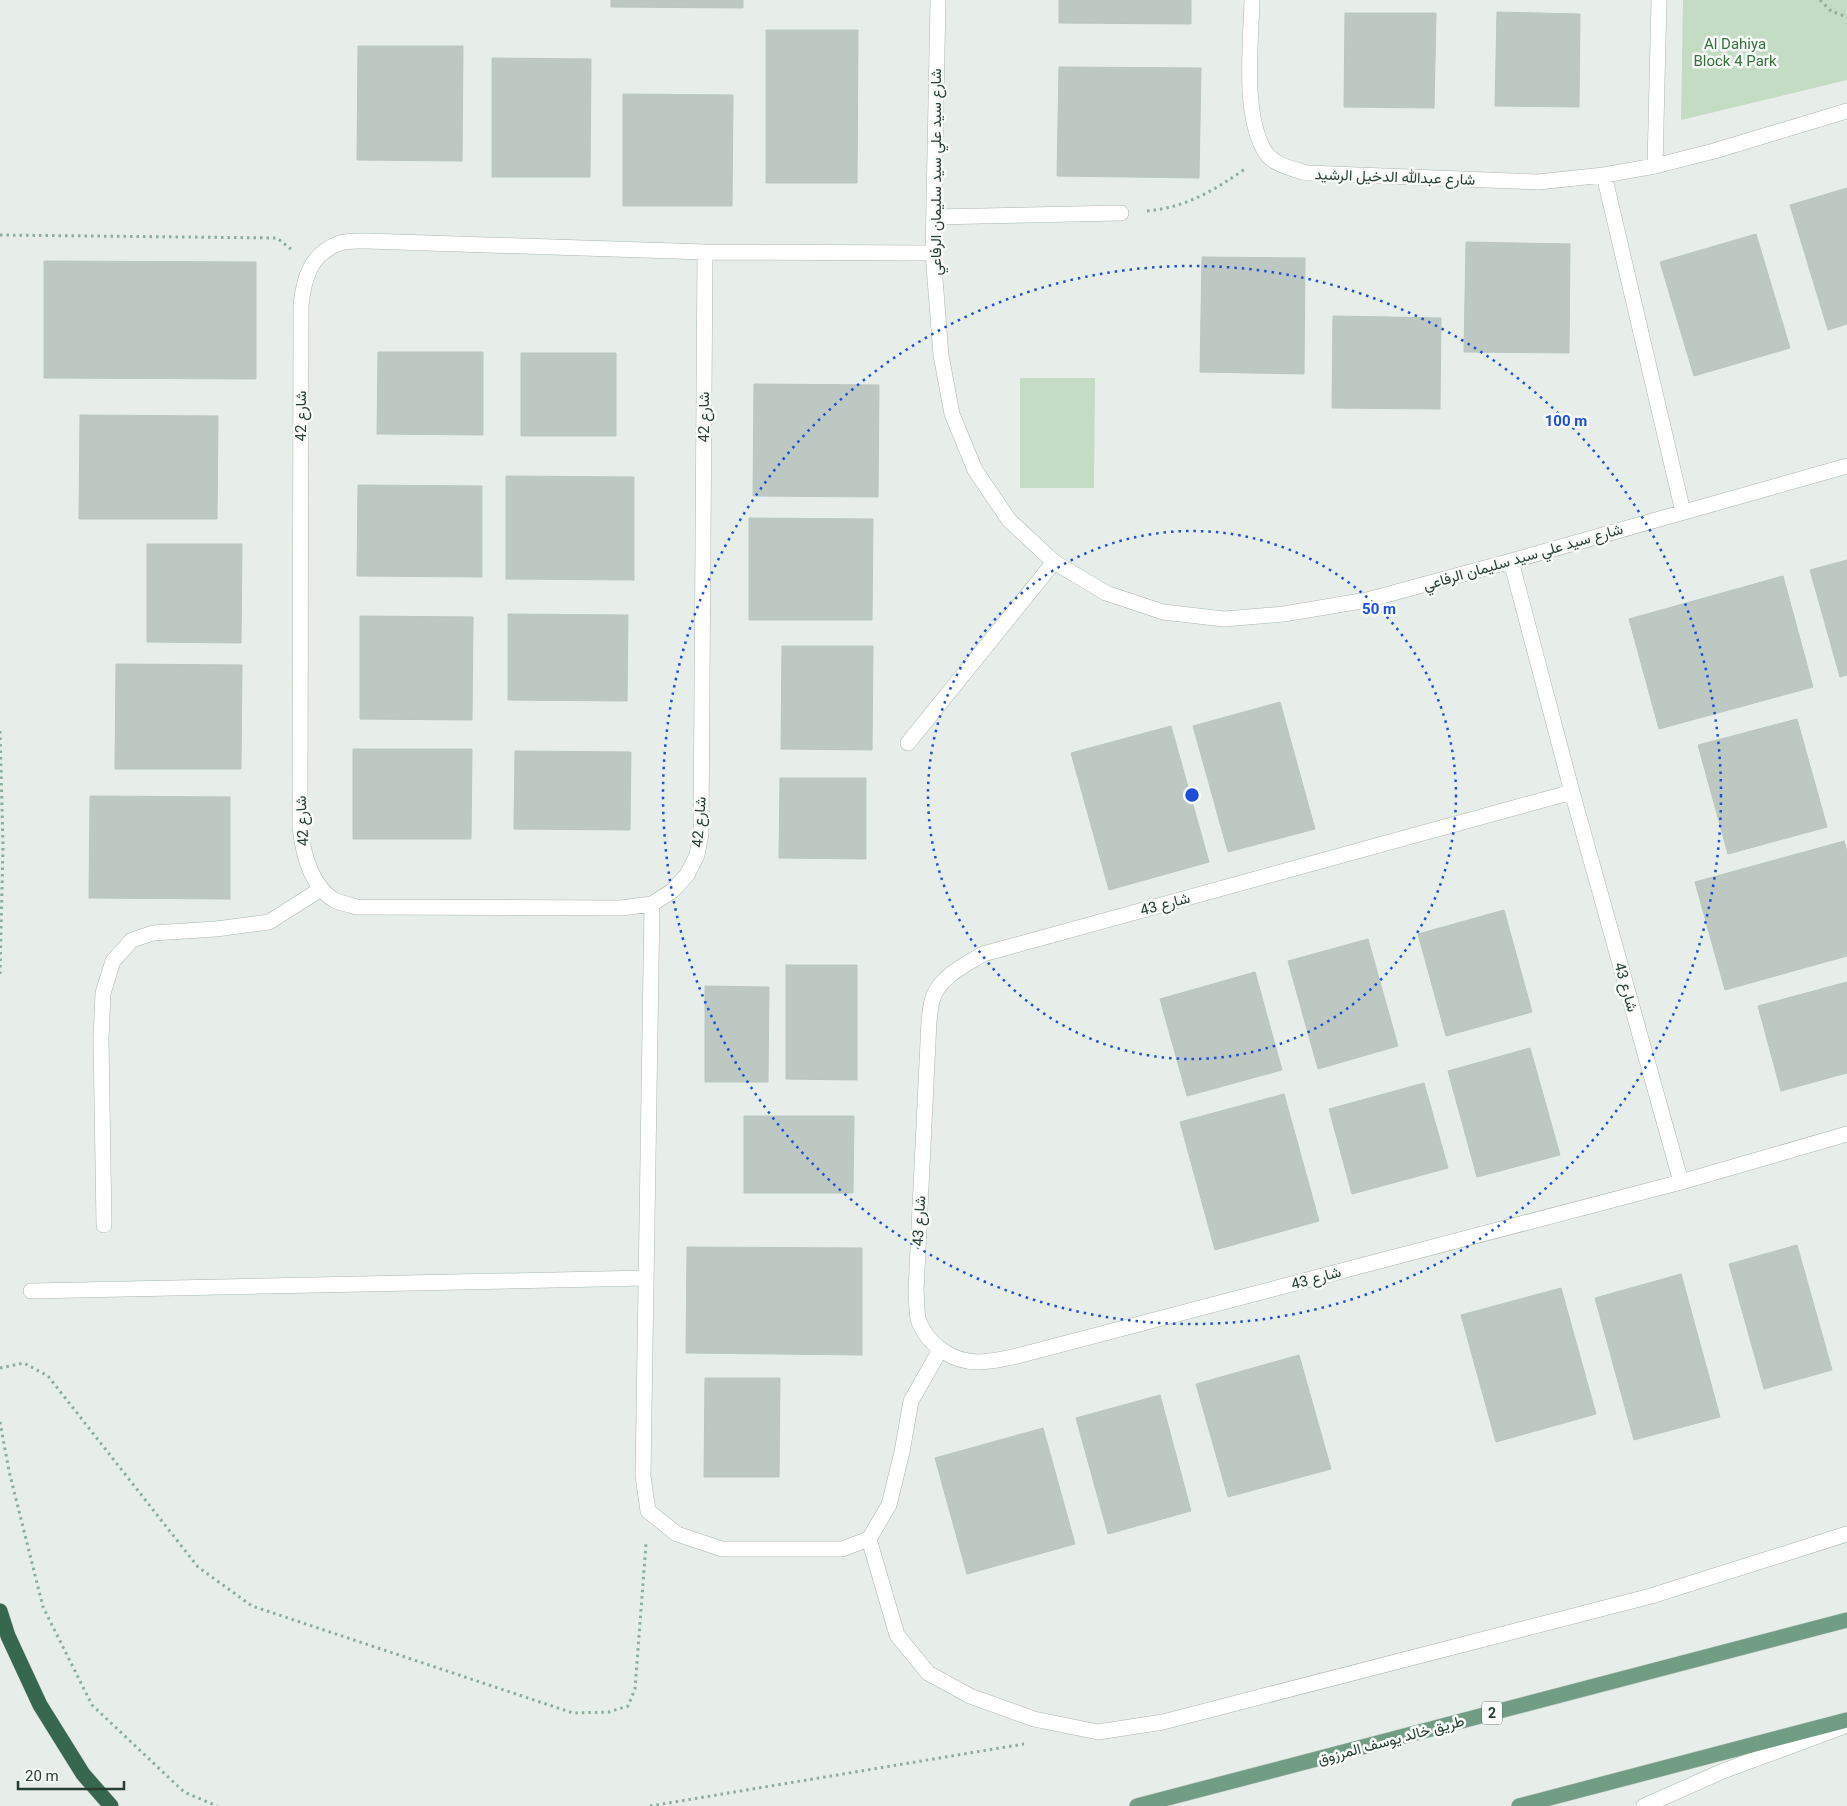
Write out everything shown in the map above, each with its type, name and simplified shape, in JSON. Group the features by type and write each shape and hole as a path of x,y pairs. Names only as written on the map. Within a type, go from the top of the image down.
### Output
{"highway":[{"path":"0,1610 8,1636 40,1705 83,1774 111,1806"}],"main road":[{"name":"طريق خالد يوسف المرزوق","path":"1137,1806 1847,1620"},
{"path":"1519,1806 1847,1720"}],"street":[{"name":"شارع سيد علي سيد سليمان الرفاعي","path":"938,0 933,253 941,355 952,414 974,470 1009,520 1054,562 1106,593 1163,612 1224,619 1284,614 1367,600 1847,466"},
{"path":"1252,0 1250,95 1259,138 1266,154"},
{"path":"1654,166 1659,0"},
{"name":"شارع عبدالله الدخيل الرشيد","path":"1266,154 1282,166 1307,173 1538,182 1604,175 1654,166 1714,151 1847,111"},
{"path":"1604,175 1683,512"},
{"path":"934,217 1121,213"},
{"name":"شارع 42","path":"705,252 701,834 697,855 688,875 672,891 652,904 621,908 357,907 335,900 321,889 312,875 303,852 300,827 301,305 303,283 312,264 324,251 341,242 367,241 705,252 933,253"},
{"name":"شارع 43","path":"1511,561 1572,792 1681,1182"},
{"path":"908,743 1054,562"},
{"name":"شارع 43","path":"1572,792 983,954 959,968 940,984 932,1000 929,1021 916,1291 919,1321 929,1339 940,1350 951,1356 977,1362 1013,1357 1681,1182 1847,1134"},
{"path":"104,1225 100,1038 103,993 113,961 132,940 153,933 216,929 269,922 321,889"},
{"path":"652,904 643,1476 648,1511 677,1534 722,1549 842,1549 869,1539 889,1506 902,1452 911,1401 940,1350"},
{"path":"31,1291 646,1278"},
{"path":"869,1539 897,1635 928,1673 970,1696 1034,1719 1098,1732 1163,1722 1651,1596 1847,1534"},
{"path":"1644,1806 1723,1771 1847,1725"}],"path":[{"path":"1820,0 1831,11 1847,17"},
{"path":"1121,213 1155,210 1188,203 1218,188 1266,154"},
{"path":"0,235 277,238 312,264"},
{"path":"0,731 3,846 0,974"},
{"path":"0,1368 24,1363 48,1376 198,1567 252,1606 573,1713 609,1712 628,1706 635,1689 648,1511"},
{"path":"0,1422 9,1471 42,1607 92,1705 184,1792 217,1806"},
{"path":"650,1806 1030,1743"}],"green space":[{"name":"Al Dahiya Block 4 Park","path":"1683,0 1847,0 1847,80 1681,120"},
{"path":"1020,378 1095,378 1094,488 1020,488"}],"building":[{"path":"611,0 743,0 743,8 611,7"},
{"path":"1059,0 1191,0 1191,24 1059,23"},
{"path":"1497,12 1580,14 1579,107 1495,106"},
{"path":"1345,13 1436,13 1434,108 1344,107"},
{"path":"766,30 858,30 857,183 766,183"},
{"path":"358,46 463,46 462,161 357,160"},
{"path":"492,58 591,59 590,177 492,177"},
{"path":"1059,67 1201,68 1199,178 1057,176"},
{"path":"623,94 733,95 732,206 623,206"},
{"path":"1847,188 1847,324 1828,330 1790,205"},
{"path":"1756,234 1790,348 1694,376 1660,262"},
{"path":"1466,242 1570,244 1569,353 1464,352"},
{"path":"1202,257 1305,258 1304,374 1200,372"},
{"path":"44,261 256,262 256,379 44,378"},
{"path":"1333,316 1441,318 1440,409 1332,408"},
{"path":"378,352 483,352 483,435 377,434"},
{"path":"521,353 616,353 616,436 521,436"},
{"path":"754,384 879,385 878,497 753,496"},
{"path":"80,415 218,416 217,519 79,519"},
{"path":"506,476 634,477 634,580 506,579"},
{"path":"358,485 482,486 482,577 357,576"},
{"path":"749,518 873,519 872,620 749,620"},
{"path":"147,544 242,544 241,643 147,642"},
{"path":"1847,560 1847,675 1840,677 1810,570"},
{"path":"1783,576 1813,687 1659,729 1629,619"},
{"path":"508,614 628,615 627,701 508,700"},
{"path":"360,616 473,617 472,720 360,719"},
{"path":"782,646 873,646 872,750 781,749"},
{"path":"116,664 242,665 241,769 115,769"},
{"path":"1280,702 1315,829 1228,852 1193,726"},
{"path":"1797,719 1827,827 1728,854 1698,745"},
{"path":"1171,726 1209,862 1109,890 1071,753"},
{"path":"353,749 472,749 471,839 353,839"},
{"path":"515,751 631,752 630,830 514,829"},
{"path":"780,778 866,778 866,859 779,858"},
{"path":"90,796 230,797 230,899 89,898"},
{"path":"1844,841 1847,851 1847,956 1725,990 1695,882"},
{"path":"1504,910 1532,1012 1446,1036 1418,934"},
{"path":"1368,939 1398,1046 1318,1069 1288,961"},
{"path":"786,965 857,965 857,1080 786,1079"},
{"path":"1255,972 1282,1070 1187,1096 1160,999"},
{"path":"1847,982 1847,1073 1781,1091 1758,1006"},
{"path":"705,986 769,987 768,1082 705,1082"},
{"path":"1530,1048 1560,1155 1477,1177 1448,1071"},
{"path":"1424,1083 1448,1168 1352,1194 1329,1109"},
{"path":"1284,1094 1319,1221 1215,1250 1180,1122"},
{"path":"744,1116 854,1116 853,1193 744,1193"},
{"path":"1797,1245 1832,1370 1764,1389 1729,1264"},
{"path":"687,1247 862,1248 862,1355 686,1353"},
{"path":"1681,1274 1720,1417 1634,1440 1595,1298"},
{"path":"1561,1288 1596,1414 1496,1442 1461,1315"},
{"path":"1299,1355 1331,1469 1228,1497 1196,1384"},
{"path":"705,1378 780,1378 779,1477 704,1477"},
{"path":"1160,1395 1191,1511 1108,1534 1076,1418"},
{"path":"1043,1428 1075,1544 967,1574 935,1458"}]}
